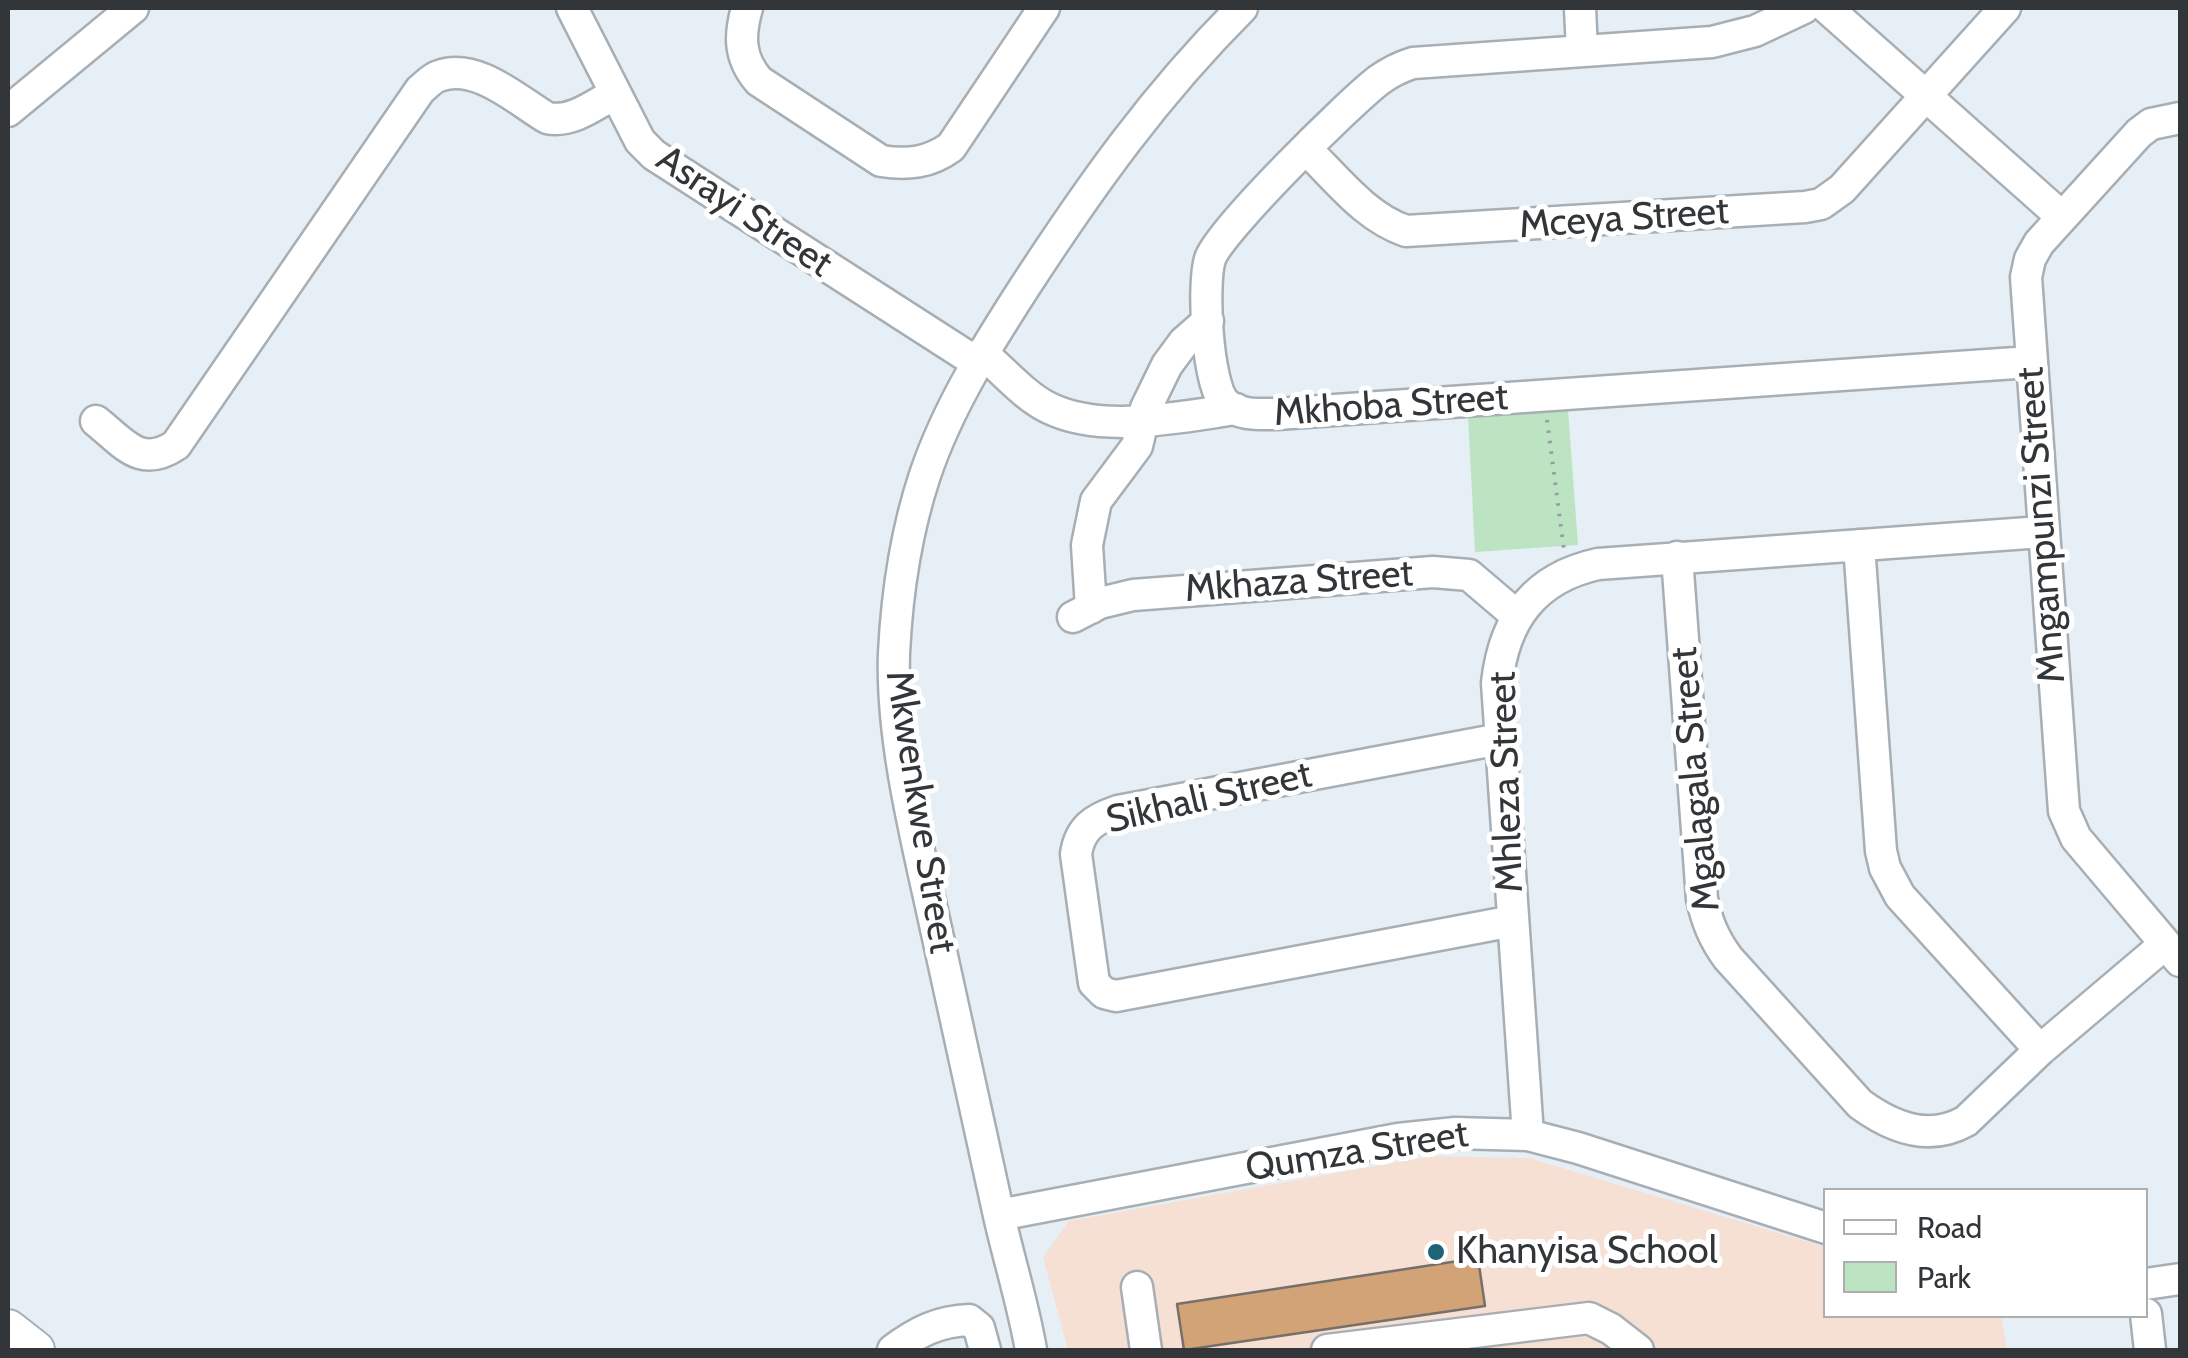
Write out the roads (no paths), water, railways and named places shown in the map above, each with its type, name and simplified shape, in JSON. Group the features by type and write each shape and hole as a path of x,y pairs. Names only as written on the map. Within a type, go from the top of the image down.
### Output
{"main road":[{"path":"8,1329 36,1350"}],"street":[{"path":"8,111 131,8"},
{"name":"Asrayi Street","path":"572,8 640,141 654,155 979,358 1046,407 1065,414 1145,422 1236,409"},
{"path":"747,8 742,50 747,67 759,81 881,161 901,164 938,156 951,147 1044,8"},
{"name":"Mkwenkwe Street","path":"1032,1350 999,1216 900,741 894,656 900,584 912,520 932,458 979,358 1134,126 1242,8"},
{"path":"1580,8 1582,51"},
{"name":"Mkhoba Street","path":"1804,8 1734,39 1413,63 1395,69 1366,90 1306,149 1218,245 1210,260 1211,365 1217,390 1225,403 1250,414 1277,414 2030,362"},
{"path":"1827,8 2062,216"},
{"name":"Mceya Street","path":"1306,149 1372,214 1406,231 1821,204 1842,189 2005,8"},
{"path":"96,421 135,452 149,457 176,445 420,90 438,76 464,72 478,76 546,118 558,120 570,118 614,94"},
{"name":"Mngampunzi Street","path":"2172,953 2076,838 2064,811 2026,277 2039,243 2139,133 2151,124 2180,118"},
{"path":"1145,422 1146,408 1167,365 1184,342 1208,322"},
{"name":"Mkhaza Street","path":"1145,422 1138,446 1096,501 1087,545 1082,613 1133,595 1452,572 1469,575 1516,615"},
{"name":"Mhleza Street","path":"1528,1135 1500,739 1500,657 1516,615 1568,573 1598,564 2042,532"},
{"path":"1859,545 1885,868 1900,896 2040,1050"},
{"name":"Mgalagala Street","path":"1677,556 1702,899 1713,937 1860,1104 1876,1116 1919,1132 1936,1133 1966,1121 2040,1050 2172,953"},
{"name":"Sikhali Street","path":"1500,739 1118,812 1087,827 1078,840 1076,854 1094,983 1104,993 1116,996 1513,921"},
{"name":"Qumza Street","path":"999,1216 1413,1136 1487,1132 1528,1135 1578,1148 1823,1227"},
{"path":"2148,1284 2180,1279"},
{"path":"1137,1287 1146,1350"},
{"path":"1327,1350 1589,1318 1638,1350"},
{"path":"2146,1318 2150,1350"},
{"path":"893,1350 942,1321 969,1320 979,1328 984,1350"}],"place":[{"name":"Khanyisa School","path":"1436,1252"}]}
